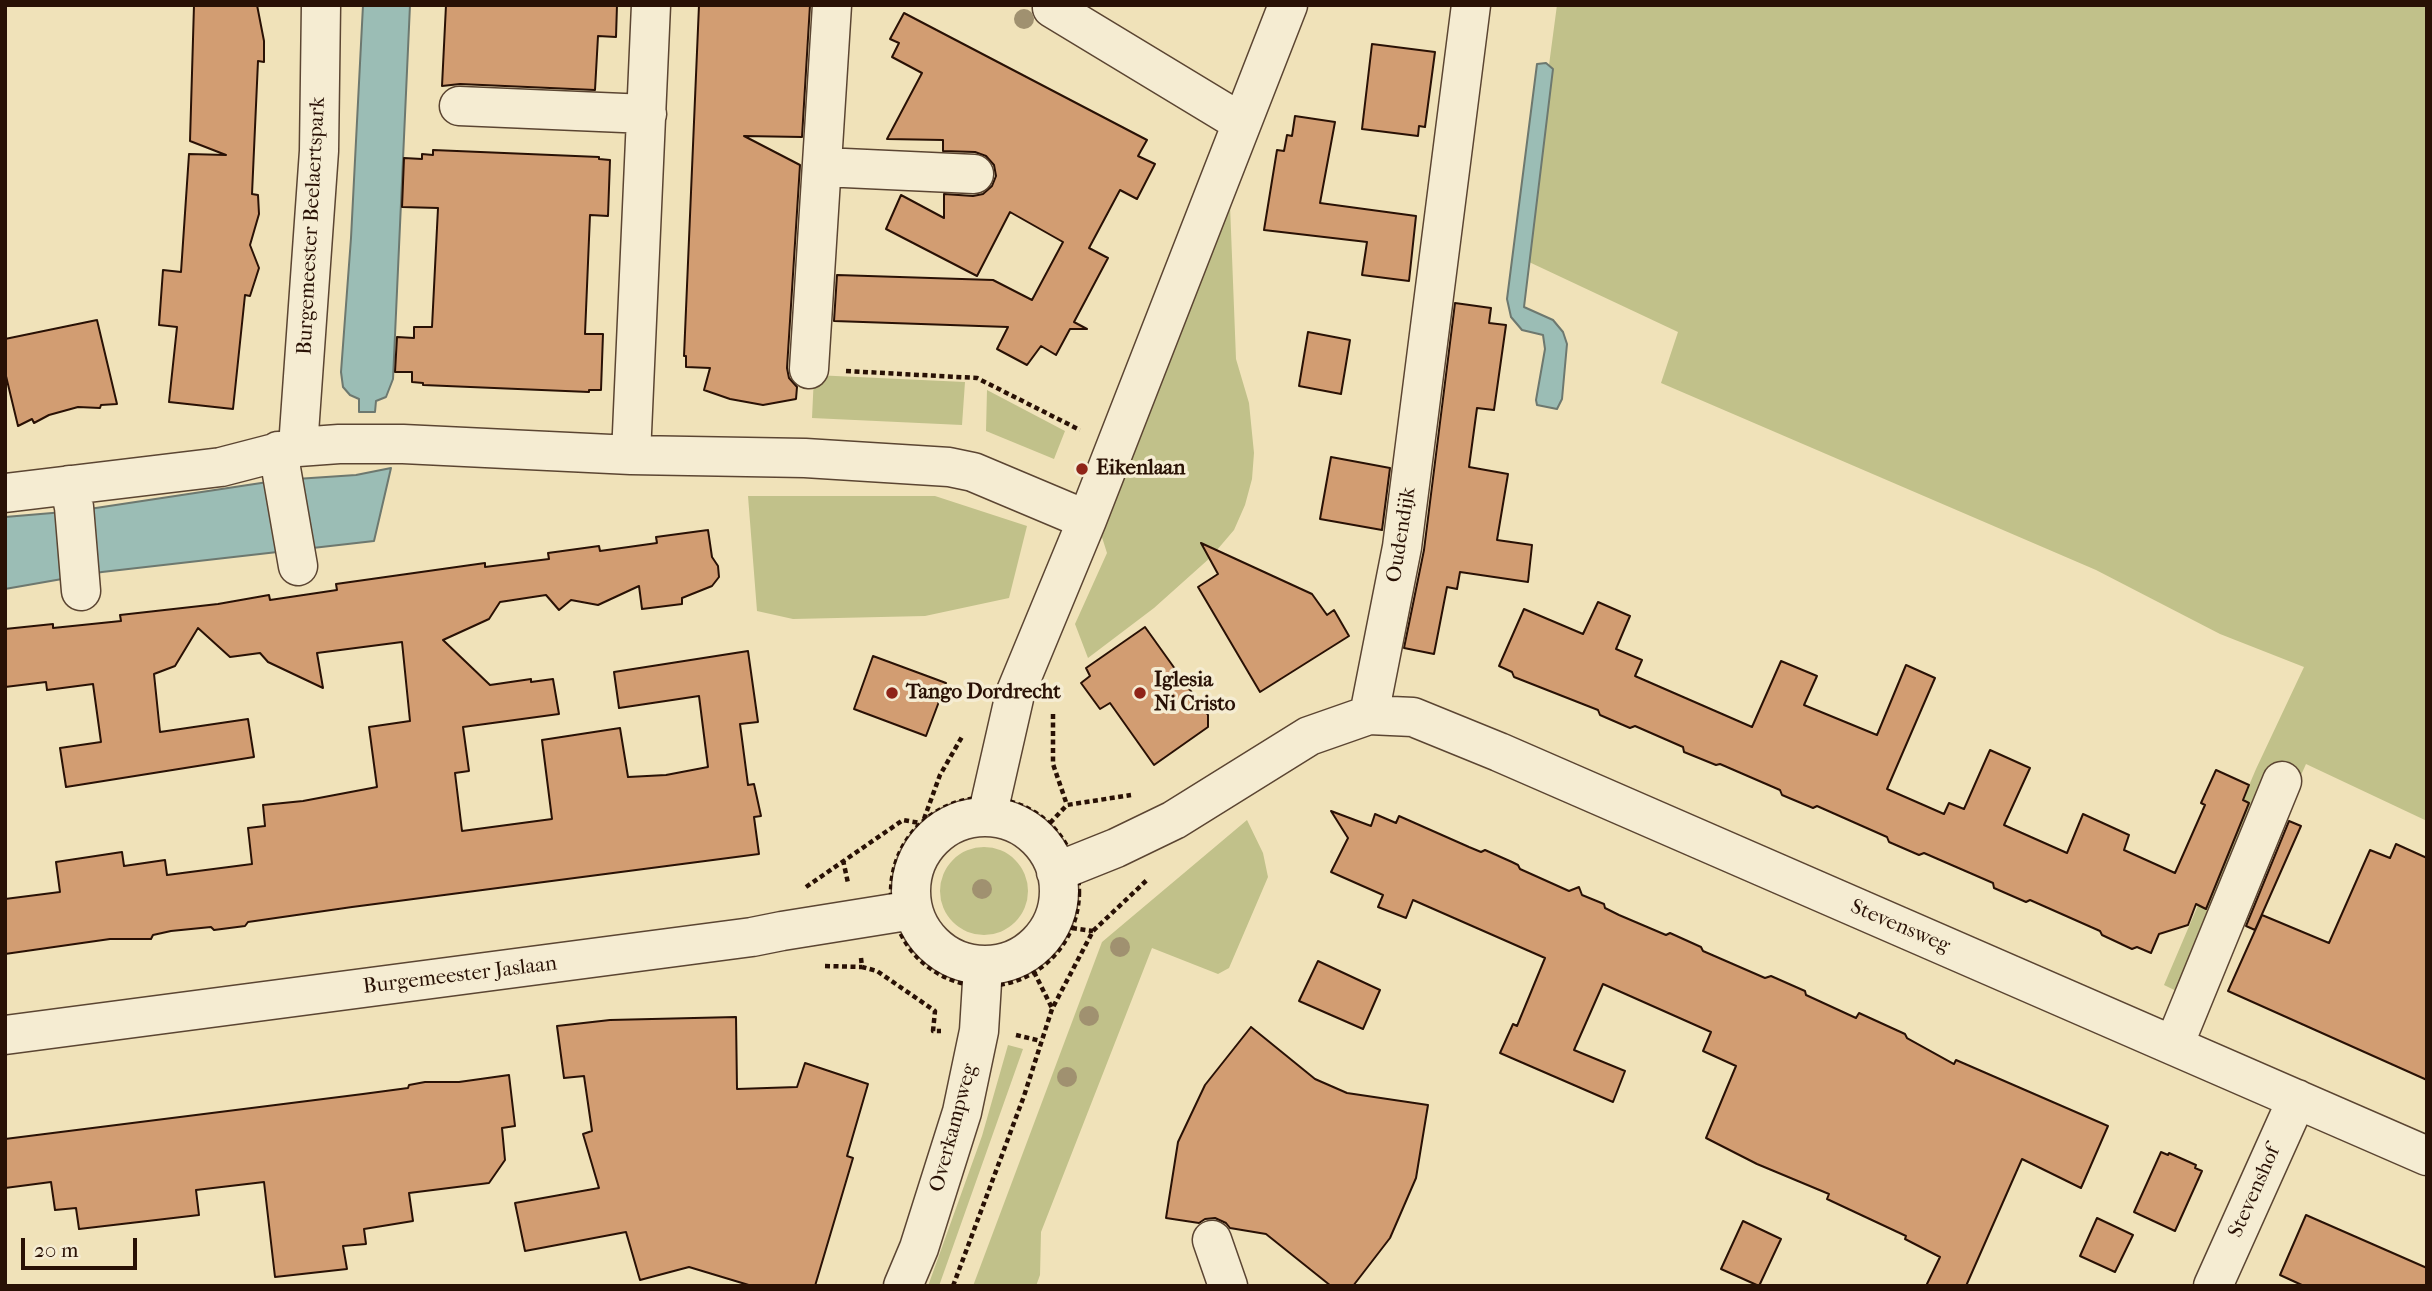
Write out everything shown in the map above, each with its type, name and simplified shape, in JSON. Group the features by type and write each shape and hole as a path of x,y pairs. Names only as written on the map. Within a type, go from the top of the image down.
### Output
{"street":[{"name":"Burgemeester Beelaertspark","path":"298,566 286,457 319,151 321,5"},
{"path":"631,455 652,5"},
{"path":"809,369 832,5"},
{"path":"989,807 1015,694 1087,520 1289,5"},
{"name":"Oudendijk","path":"1369,715 1402,547 1471,5"},
{"path":"1053,7 1242,122"},
{"path":"459,106 648,114"},
{"path":"823,167 974,174"},
{"path":"5,493 72,496 286,457 339,444 402,444 631,455 806,458 949,467 973,472 1087,520"},
{"path":"72,496 81,591"},
{"path":"1056,872 1174,820 1309,736 1369,715"},
{"name":"Stevensweg","path":"1369,715 1413,717 1499,752 2427,1156"},
{"path":"2174,1045 2282,782"},
{"path":"989,807 1030,833 1050,857 1056,872 1058,899 1050,926 1043,937 1022,956 982,976 967,964 938,949 919,925 903,912 911,895 912,880 919,858 931,840 957,822 989,807"},
{"name":"Burgemeester Jaslaan","path":"5,1035 752,937 903,912"},
{"name":"Overkampweg","path":"902,1286 919,1248 962,1112 979,1031 982,976"},
{"name":"Stevenshof","path":"2213,1286 2297,1099"},
{"path":"1212,1240 1228,1286"}],"path":[{"path":"809,369 977,378 1115,447"},
{"path":"1052,1009 1034,972 1009,983 982,976 962,983 925,965 911,951 900,933 903,912 891,894 892,874 898,856 920,823 938,810 955,803 972,798 989,807 1022,806 1049,823 1067,805"},
{"path":"798,893 903,820 920,823"},
{"path":"843,860 862,967 877,971 935,1011 933,1031 979,1031 1021,1035 1041,1041"},
{"path":"953,1286 1024,1096 1052,1009 1093,931 1151,875"},
{"path":"1072,928 1093,931"}],"green space":[{"path":"1557,5 2427,5 2427,821 2306,764 2199,1002 2164,985 2256,769 2304,667 2220,634 2096,570 1661,383 1678,332 1529,262 1553,70 1549,65"},
{"path":"1230,205 1236,359 1249,403 1254,453 1252,479 1245,505 1234,530 1211,557 1154,608 1088,658 1075,624 1107,553 1100,531"},
{"path":"814,375 965,382 962,425 812,418"},
{"path":"987,390 1065,431 1054,459 986,431"},
{"path":"748,496 935,496 1027,526 1009,598 925,616 793,619 757,611"},
{"path":"1247,820 1263,853 1268,877 1229,968 1218,974 1152,948 1041,1232 1040,1275 1036,1286 973,1286 1102,942"},
{"path":"984,847 1001,850 1015,860 1025,874 1028,891 1025,908 1015,922 1001,932 984,935 967,932 953,922 943,908 940,891 943,874 953,860 967,850"},
{"path":"1008,1045 1023,1049 939,1286 928,1286 982,1136"}],"water":[{"path":"363,5 410,5 393,379 386,397 376,401 375,412 359,412 359,399 350,395 343,387 341,372"},
{"path":"1546,63 1553,69 1524,307 1553,320 1563,332 1567,344 1562,399 1557,409 1537,405 1536,400 1545,349 1543,335 1522,330 1511,317 1507,299 1537,64"},
{"path":"391,468 374,541 102,572 5,589 5,517 76,511 281,480 356,475"}],"building":[{"path":"194,5 257,5 264,41 264,62 258,61 252,194 258,195 259,214 250,245 259,268 250,296 245,295 233,409 169,402 177,327 159,325 163,270 181,272 189,154 226,155 190,141"},
{"path":"446,5 617,5 616,37 598,36 595,90 460,84 442,86"},
{"path":"699,5 810,5 802,137 744,136 800,165 787,368 789,378 797,387 796,399 763,405 730,399 704,390 710,368 686,367 684,356"},
{"path":"904,13 1147,140 1138,156 1155,164 1137,199 1120,190 1089,248 1108,258 1074,322 1087,329 1070,329 1056,355 1041,346 1027,365 997,349 1008,327 834,321 837,275 993,280 1032,300 1063,242 1010,212 977,276 886,229 901,195 944,218 944,194 983,194 992,186 996,176 994,165 986,156 975,152 943,151 943,140 887,139 922,73 892,57 899,43 890,39"},
{"path":"1372,44 1435,52 1425,127 1419,126 1418,136 1362,129"},
{"path":"1295,116 1335,122 1320,203 1416,216 1409,281 1362,275 1367,242 1264,230 1277,150 1284,151 1287,135 1292,136"},
{"path":"433,150 599,157 610,160 608,216 590,215 585,334 603,334 601,390 589,392 423,385 412,382 412,372 395,372 397,337 414,338 414,327 432,327 438,208 402,207 404,158 422,159 422,154 433,155"},
{"path":"1455,303 1491,308 1489,323 1506,325 1494,410 1477,408 1469,467 1508,474 1497,540 1532,545 1528,582 1460,572 1457,589 1447,587 1434,654 1404,648 1424,550"},
{"path":"97,320 117,404 101,405 100,408 78,407 49,415 34,423 32,419 18,426 5,372 5,339"},
{"path":"1308,332 1350,340 1341,394 1299,386"},
{"path":"1331,457 1390,468 1382,530 1320,519"},
{"path":"708,530 712,557 718,566 719,577 712,586 682,598 682,604 642,609 639,586 598,605 571,600 559,610 546,595 500,602 489,619 443,640 490,685 553,679 559,714 463,727 469,771 455,773 462,831 552,819 542,740 620,728 628,777 666,775 708,767 699,696 619,708 614,672 748,651 758,722 740,724 748,785 754,784 761,816 754,817 759,854 352,907 248,922 245,926 171,931 153,935 151,939 110,939 5,954 5,899 60,892 56,862 122,852 124,866 165,860 167,875 252,864 248,828 265,826 263,805 303,801 377,787 369,727 410,721 402,642 317,653 323,688 268,662 260,653 230,657 198,628 175,666 154,674 160,732 248,719 254,757 66,787 60,748 101,742 93,684 47,690 46,682 5,687 5,629 53,624 53,628 121,621 120,615 218,604 269,595 270,600 337,590 336,584 485,563 485,567 549,559 548,553 599,546 600,551 657,543 656,537"},
{"path":"1201,543 1312,594 1327,615 1334,610 1349,636 1260,692 1198,587 1218,574"},
{"path":"1598,602 1630,616 1616,649 1642,660 1635,676 1752,727 1781,661 1817,676 1804,705 1877,735 1906,665 1935,678 1887,789 1944,814 1949,803 1964,809 1990,750 2030,768 2004,825 2067,853 2083,814 2129,835 2124,850 2175,873 2205,805 2201,803 2216,770 2249,785 2243,800 2249,803 2206,909 2196,904 2188,925 2159,934 2151,953 2137,947 2132,949 2102,935 2100,931 2030,900 2026,902 1994,888 1993,883 1924,853 1919,855 1889,842 1887,837 1817,806 1813,808 1782,795 1780,790 1684,752 1683,747 1635,726 1630,728 1600,715 1598,710 1514,677 1512,672 1499,666 1524,609 1583,634"},
{"name":"Iglesia Ni Cristo","path":"1145,627 1208,715 1208,727 1154,765 1110,703 1100,709 1081,683 1090,676 1086,668"},
{"path":"873,656 946,683 926,736 854,709"},
{"path":"1331,811 1371,826 1375,814 1396,823 1399,816 1481,852 1485,850 1569,891 1579,887 1582,895 1604,904 1605,908 1619,915 1666,935 1670,933 1701,947 1703,951 1765,978 1771,976 1856,1018 1859,1013 1905,1034 1907,1038 1954,1064 1956,1060 2108,1126 2081,1188 2022,1159 1966,1286 1926,1286 1940,1257 1905,1239 1906,1236 1827,1199 1829,1194 1757,1164 1706,1138 1736,1066 1703,1051 1711,1032 1603,984 1574,1050 1625,1071 1613,1102 1500,1053 1513,1024 1517,1026 1545,958 1413,900 1406,918 1378,907 1383,895 1331,872 1348,838"},
{"path":"2289,821 2301,826 2255,930 2246,926"},
{"path":"2396,844 2427,858 2427,1080 2228,991 2262,915 2329,943 2370,850 2390,858"},
{"path":"1318,961 1380,990 1363,1029 1299,1001"},
{"path":"736,1017 737,1089 797,1087 805,1063 868,1084 847,1156 853,1158 815,1286 752,1286 689,1267 640,1280 626,1232 525,1251 515,1203 599,1188 583,1134 592,1131 584,1076 564,1078 557,1026 610,1020"},
{"path":"1251,1027 1315,1079 1347,1093 1428,1105 1416,1178 1390,1238 1353,1286 1331,1286 1266,1234 1230,1228 1215,1218 1199,1223 1166,1218 1178,1142 1205,1085"},
{"path":"509,1075 515,1126 502,1128 505,1160 489,1183 409,1193 413,1221 364,1229 366,1244 343,1246 347,1269 275,1277 264,1182 196,1190 199,1215 79,1229 76,1208 55,1210 51,1182 5,1188 5,1139 408,1088 409,1085 425,1082 459,1082"},
{"path":"2161,1152 2196,1165 2195,1168 2202,1171 2175,1231 2134,1212"},
{"path":"2306,1215 2427,1268 2427,1286 2304,1286 2280,1275"},
{"path":"2097,1218 2133,1235 2115,1272 2080,1256"},
{"path":"1743,1221 1781,1239 1759,1286 1721,1269"}],"place":[{"name":"Eikenlaan","path":"1082,469"},
{"name":"Tango Dordrecht","path":"892,693"},
{"name":"Iglesia Ni Cristo","path":"1140,693"}]}
